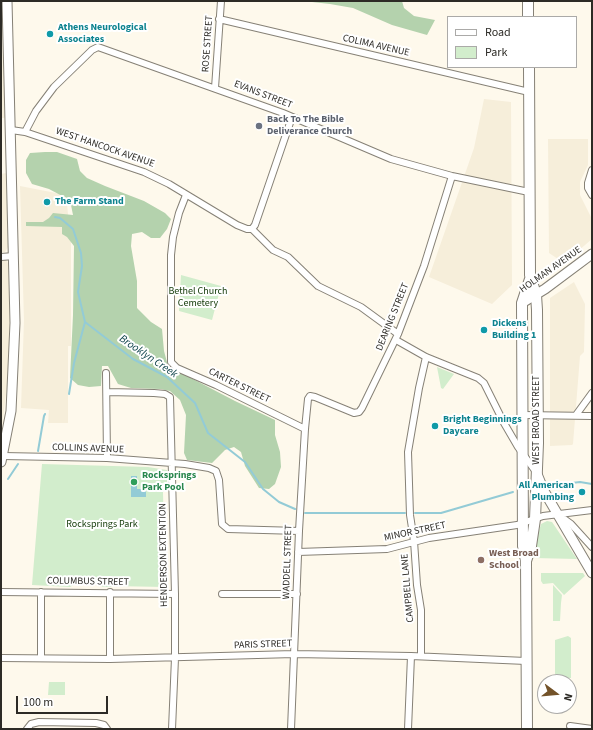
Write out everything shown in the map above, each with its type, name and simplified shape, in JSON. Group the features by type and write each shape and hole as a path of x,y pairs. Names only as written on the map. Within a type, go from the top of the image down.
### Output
{"main road":[{"path":"2,459 11,411 15,323 11,130 6,1"},
{"path":"528,1 528,16"},
{"name":"WEST BROAD STREET","path":"527,729 526,561 523,546 522,524 522,303 530,279 529,68"},
{"name":"HOLMAN AVENUE","path":"522,303 536,295 592,254"},
{"name":"WEST BROAD STREET","path":"526,561 531,546 535,519 537,415 536,295 530,279"},
{"path":"536,472 544,491 591,569"}],"street":[{"name":"ROSE STREET","path":"215,88 221,1"},
{"name":"COLIMA AVENUE","path":"219,19 529,92"},
{"name":"EVANS STREET","path":"25,132 36,111 50,91 92,50 96,47 105,48 292,117 375,154 452,176 529,192"},
{"path":"292,117 255,226 252,229 273,250 288,257 318,286 361,307 397,337 426,357 478,378 484,383 504,423 523,455 536,472"},
{"name":"WEST HANCOCK AVENUE","path":"11,130 25,132 144,172 169,184 237,225 247,229 252,229"},
{"path":"592,170 588,188 592,195"},
{"name":"DEARING STREET","path":"310,396 352,412 359,412 362,408 397,337 424,266 452,176"},
{"name":"CARTER STREET","path":"186,195 179,213 173,237 171,255 171,362 177,368 216,385 304,428"},
{"path":"1,257 14,256"},
{"name":"CAMPBELL LANE","path":"421,656 421,610 410,515 408,452 426,357"},
{"path":"106,373 107,458"},
{"name":"HENDERSON EXTENTION","path":"107,392 154,393 165,394 170,397 175,594 175,658 172,729"},
{"path":"576,415 592,393"},
{"name":"WADDELL STREET","path":"291,729 304,428 307,401 310,396"},
{"path":"522,415 592,416"},
{"name":"COLLINS AVENUE","path":"2,459 107,458 172,463 209,468 216,471 220,480 222,524 228,529 299,531"},
{"name":"MINOR STREET","path":"298,552 379,550 394,548 429,538 522,524 543,516 592,510"},
{"path":"558,514 571,524 592,547"},
{"name":"COLUMBUS STREET","path":"1,592 110,592 175,594"},
{"path":"41,658 42,592"},
{"path":"110,592 110,659"},
{"path":"222,594 297,594"},
{"name":"PARIS STREET","path":"1,658 110,659 294,654 421,656 526,660"},
{"path":"408,729 411,656"},
{"path":"27,729 31,724 39,722 96,723 104,725 107,729"},
{"path":"570,726 592,729"}],"shaded area":[{"path":"1,17 2,41 5,118 1,118"},
{"path":"484,99 511,102 512,285 492,304 429,277 474,148"},
{"path":"548,139 588,139 588,165 580,182 580,195 592,219 592,239 564,263 549,253"},
{"path":"6,173 8,247 5,252 1,252 1,174"},
{"path":"20,186 66,195 71,242 71,346 68,346 68,423 48,423 49,410 21,408 24,320"},
{"path":"1,259 6,260 8,263 10,324 8,378 1,435"},
{"path":"574,282 585,304 584,352 580,356 573,444 550,446 550,298"}],"green space":[{"path":"303,1 402,1 404,8 414,16 435,20 427,35 392,25 353,8"},
{"path":"57,152 77,159 80,171 87,178 144,201 165,213 171,219 167,229 160,238 151,238 142,232 132,234 131,246 137,281 137,308 151,322 162,329 164,351 168,366 275,420 275,435 280,452 281,467 275,484 269,489 259,488 245,466 241,452 234,447 225,450 212,463 187,460 184,453 186,415 180,400 170,391 160,389 131,388 118,384 108,366 102,366 101,386 89,387 78,385 70,378 74,246 67,237 62,234 62,227 26,226 26,222 43,222 53,213 73,215 71,205 64,197 49,189 32,184 26,173 26,160 30,153"},
{"name":"Bethel Church Cemetery","path":"181,275 221,286 212,320 179,311"},
{"path":"437,367 454,374 443,389 441,388"},
{"name":"Rocksprings Park","path":"42,464 148,467 167,470 167,485 163,492 165,587 103,587 98,584 75,584 70,587 32,585"},
{"path":"547,521 552,522 577,559 534,558 541,524"},
{"path":"541,573 583,573 585,576 564,595 553,583 543,584 541,581"},
{"path":"553,585 562,595 560,621 553,621"},
{"path":"568,636 571,638 571,674 555,674 555,640"},
{"path":"49,682 65,682 65,695 48,695"}],"water":[{"name":"Rocksprings Park Pool","path":"131,476 137,476 137,489 146,489 146,497 131,497"}],"waterway":[{"path":"55,217 60,218 73,229 81,253 82,266 78,292 85,322 74,363 69,394"},
{"name":"Brooklyn Creek","path":"85,322 133,359 167,377 195,403 208,433 245,462 263,489 279,502 295,509"},
{"path":"38,451 45,414"},
{"path":"8,479 18,464"},
{"name":"Brooklyn Creek","path":"546,486 580,482 592,484"},
{"name":"Brooklyn Creek","path":"415,513 441,513 513,492"},
{"name":"Brooklyn Creek","path":"305,513 405,513"}],"place":[{"name":"Athens Neurological Associates","path":"50,34"},
{"name":"Back To The Bible Deliverance Church","path":"259,126"},
{"name":"The Farm Stand","path":"47,202"},
{"name":"Dickens Building 1","path":"484,330"},
{"name":"Bright Beginnings Daycare","path":"435,426"},
{"name":"Rocksprings Park Pool","path":"134,482"},
{"name":"All American Plumbing","path":"582,492"},
{"name":"West Broad School","path":"481,560"}]}
